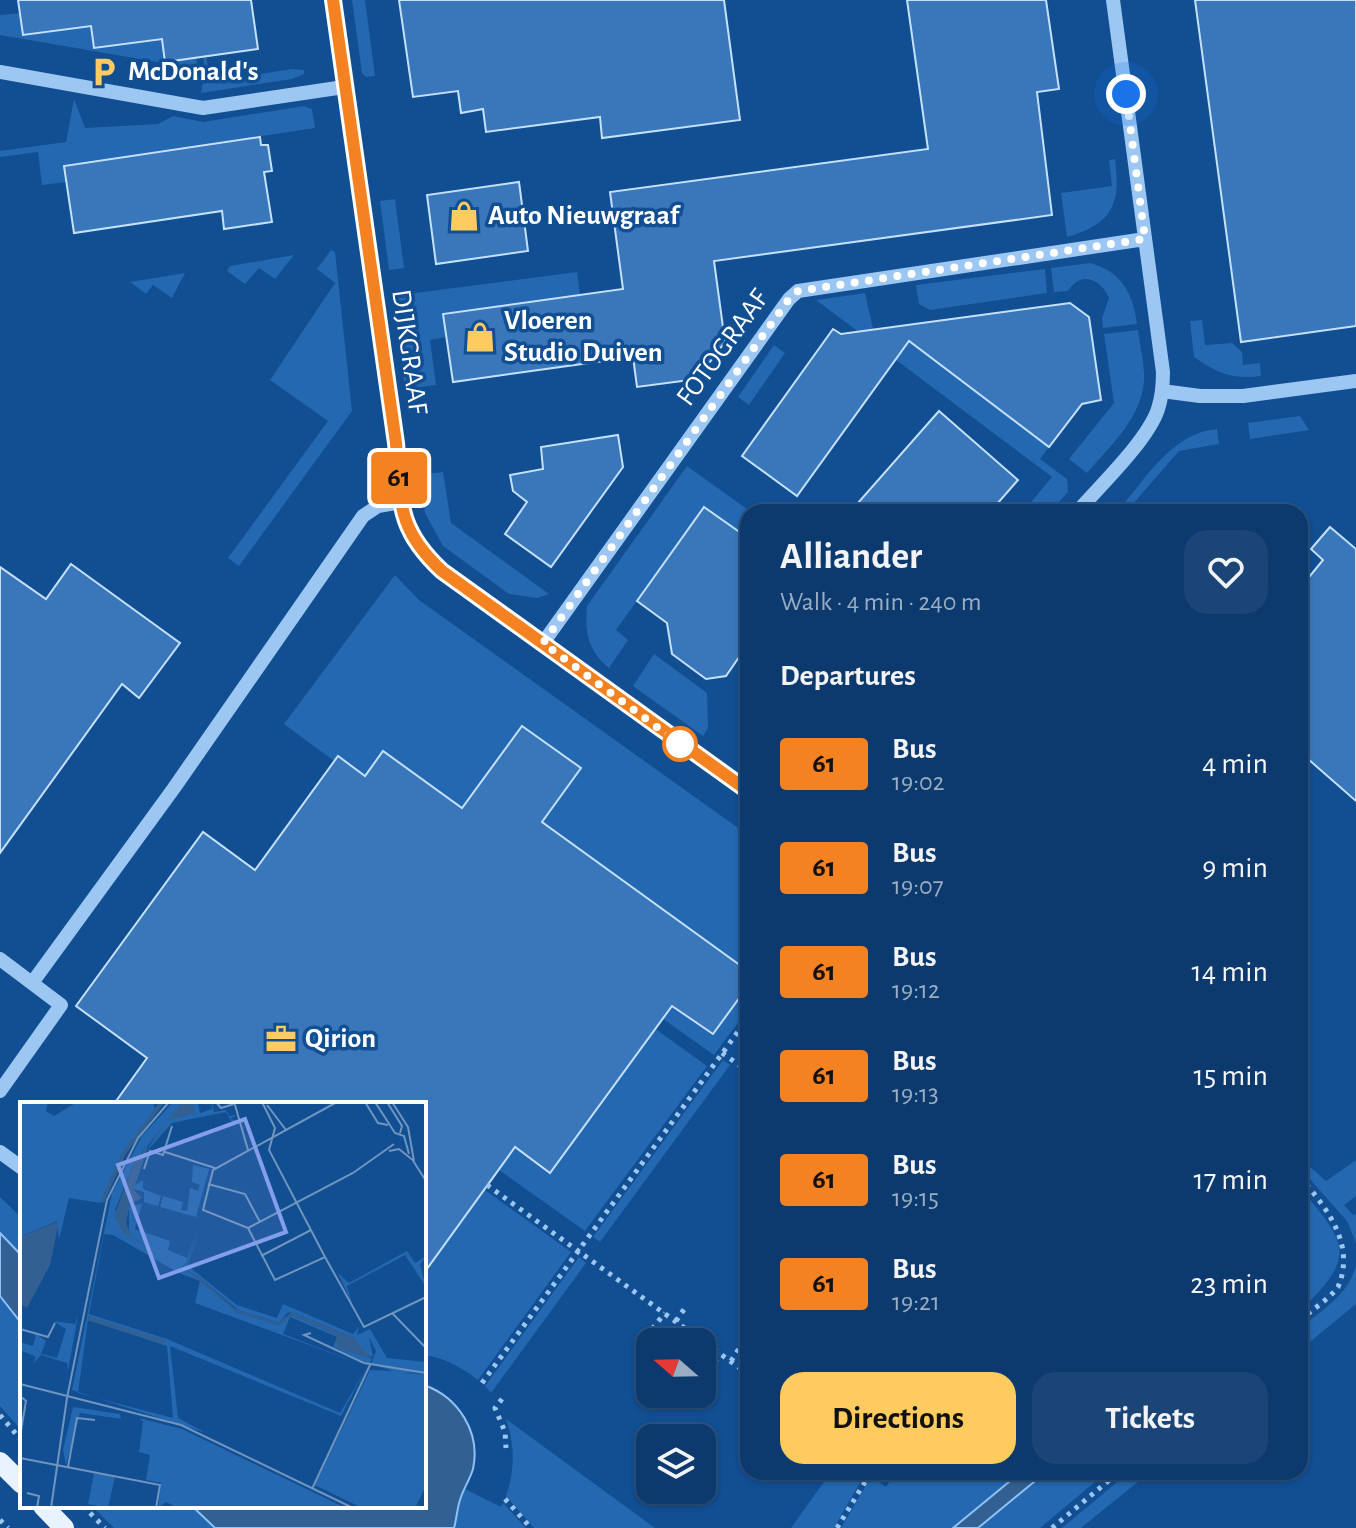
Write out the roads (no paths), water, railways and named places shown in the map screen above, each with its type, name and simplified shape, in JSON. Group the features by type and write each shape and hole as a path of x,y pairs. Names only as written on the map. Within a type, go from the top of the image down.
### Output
{"main road":[{"path":"0,1462 20,1482"},
{"path":"45,1508 64,1528"}],"street":[{"name":"DIJKGRAAF","path":"333,0 396,443 401,502 412,538 442,571 740,785"},
{"path":"1084,504 1148,429 1158,410 1162,391 1163,372 1113,0"},
{"path":"0,72 203,108 344,87"},
{"name":"FOTOGRAAF","path":"543,643 789,299 798,291 1145,239"},
{"path":"1162,391 1200,396 1243,396 1356,381"},
{"path":"32,983 174,788 363,516 378,506 401,502"},
{"path":"0,959 61,1005 0,1091"},
{"path":"0,1152 20,1167"}],"place":[{"name":"McDonald's","path":"104,72"},
{"name":"Auto Nieuwgraaf","path":"464,216"},
{"name":"Vloeren Studio Duiven","path":"480,337"},
{"name":"Qirion","path":"281,1039"}]}
